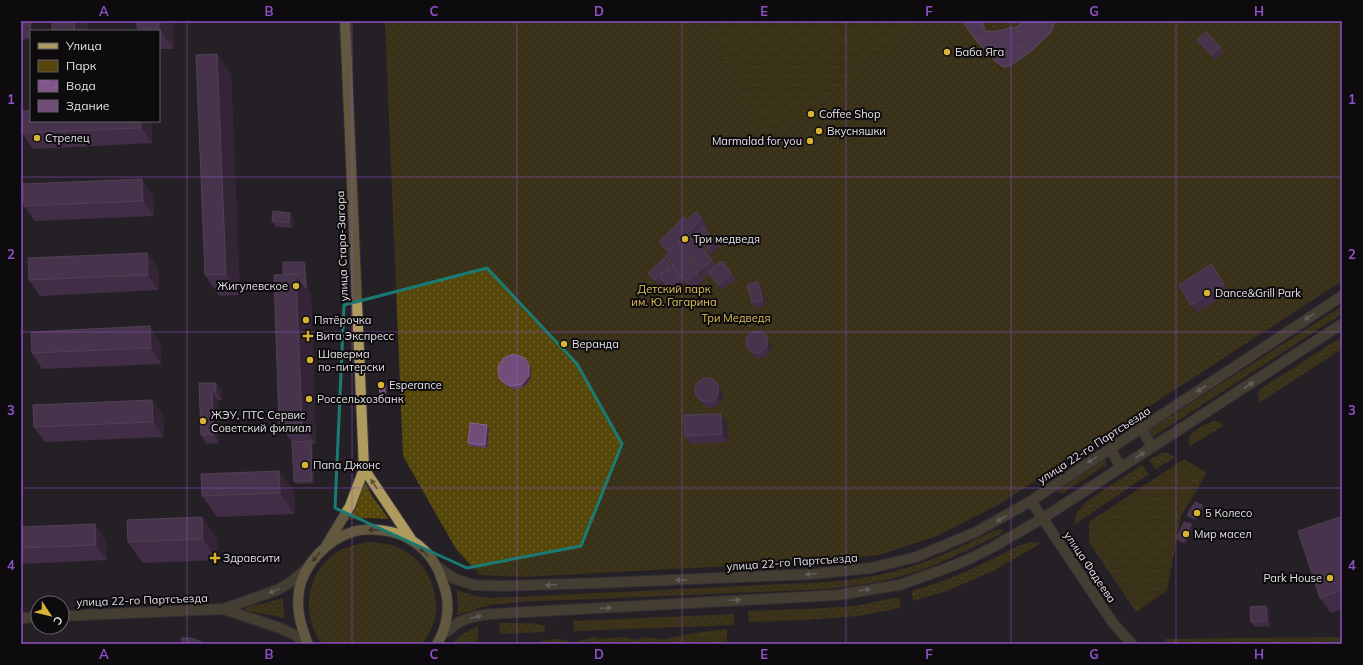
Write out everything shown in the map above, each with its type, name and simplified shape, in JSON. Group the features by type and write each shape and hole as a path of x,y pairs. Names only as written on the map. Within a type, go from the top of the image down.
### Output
{"main road":[{"name":"улица Стара-Загора","path":"326,546 350,506 364,469 345,21"},
{"path":"364,469 411,540 427,554 436,566 446,590 448,614 440,640"},
{"path":"308,644 299,619 299,590 306,569 326,546 352,532 377,530 398,534 411,540"}],"street":[{"name":"улица 22-го Партсъезда","path":"436,566 455,579 474,585 502,586 600,584 814,574 871,568 916,557 989,525 1031,501 1342,296"},
{"path":"440,640 459,622 476,616 838,595 899,584 942,570 967,560 999,544 1043,518 1342,324"},
{"path":"1141,428 1152,447"},
{"path":"1110,449 1121,467"},
{"name":"улица Фадеева","path":"1031,501 1113,623 1132,644"},
{"name":"улица 22-го Партсъезда","path":"70,616 223,609 277,590 291,582 306,569"},
{"name":"улица 22-го Партсъезда","path":"223,609 280,628 295,635 308,644"}],"highlighted area":[{"path":"487,268 577,364 622,444 581,546 467,568 335,508 344,305"}],"green space":[{"name":"Детский парк им. Ю. Гагарина","path":"385,21 1342,21 1342,281 998,505 937,536 879,555 825,561 522,577 480,575 456,549 403,456"},
{"path":"708,21 911,21 910,29 767,142"},
{"path":"1342,306 1342,314 1154,436 1149,435 1149,430"},
{"path":"1342,337 1342,349 1259,403 1258,393 1262,388"},
{"path":"1215,421 1220,422 1223,426 1190,446 1189,439 1191,434 1197,429"},
{"path":"1166,452 1175,457 1156,469 1149,460 1161,453"},
{"path":"1184,459 1207,473 1181,516 1167,591 1136,612 1089,542 1089,522"},
{"path":"1104,460 1107,461 1106,465 1063,493 1058,492 1060,488"},
{"path":"1142,465 1149,474 1074,525 1077,512 1087,501"},
{"path":"364,480 372,496 389,519 368,518 349,520 355,509"},
{"path":"998,529 1002,530 1001,534 926,568 899,577 857,585 828,589 519,602 489,605 457,615 457,590 475,596 490,598 828,582 855,579 895,571 922,563"},
{"path":"369,542 392,545 409,553 417,560 430,578 436,600 436,611 434,622 423,644 322,644 315,632 309,607 313,581 319,569 328,559 339,551 350,546"},
{"path":"1032,542 1041,543 995,570 947,591 913,601 912,591 952,577 981,565 1015,547"},
{"path":"899,597 901,608 858,616 749,622 748,611 855,606"},
{"path":"283,598 284,618 246,611 245,606 266,603"},
{"path":"734,614 734,625 574,631 573,621"},
{"path":"499,623 533,623 545,626 545,632 500,634"},
{"path":"478,626 478,640 475,644 452,644 461,636"},
{"path":"727,629 727,644 531,644 557,639 562,639 572,643 595,637 598,639 624,637 637,640 643,637 660,640 695,633"},
{"path":"1342,637 1342,644 1165,644 1165,639"}],"water":[{"path":"963,21 982,21 985,31 989,32 1018,27 1020,21 1054,21 1054,24 1049,34 1037,46 1014,63 1004,67 988,54"}],"building":[{"path":"21,21 30,21 30,36 21,37"},
{"path":"52,21 74,21 75,30 52,30"},
{"path":"137,21 159,21 159,28 137,28"},
{"path":"1206,32 1220,47 1211,55 1197,40"},
{"path":"217,54 226,274 205,275 196,55"},
{"path":"21,111 30,111 30,122 141,122 141,128 22,133"},
{"path":"142,179 143,201 24,206 23,184"},
{"path":"273,211 290,213 289,223 272,221"},
{"path":"696,212 702,218 668,252 659,242 684,217 687,220"},
{"path":"703,226 715,242 707,249 695,233"},
{"path":"691,233 712,260 700,270 678,243"},
{"path":"678,246 699,272 686,282 665,256"},
{"path":"147,253 148,275 29,280 28,258"},
{"path":"664,258 670,266 654,280 648,273"},
{"path":"722,261 732,274 718,285 708,271"},
{"path":"283,262 304,262 306,288 296,274 283,275"},
{"path":"1211,264 1224,284 1191,305 1179,285"},
{"path":"673,266 681,278 671,286 667,286 661,279 661,275"},
{"path":"296,274 302,423 279,424 274,275"},
{"path":"758,282 763,300 752,303 747,285"},
{"path":"150,326 151,348 32,353 31,332"},
{"path":"757,331 761,332 767,338 767,346 761,352 757,353 753,352 747,346 746,342 747,338 753,332"},
{"path":"513,354 523,357 527,361 529,366 529,376 522,384 511,386 502,381 499,377 498,366 504,358"},
{"path":"707,378 715,382 719,390 715,398 707,402 699,398 695,390 699,382"},
{"path":"199,383 216,383 216,392 212,392 214,435 201,435"},
{"path":"379,383 385,383 385,394 380,394"},
{"path":"152,400 153,422 34,427 33,405"},
{"path":"721,414 722,434 685,436 684,415"},
{"path":"470,423 487,425 485,445 468,443"},
{"path":"311,441 312,480 294,481 292,442"},
{"path":"279,471 280,493 202,496 201,474"},
{"path":"1195,502 1202,505 1194,518 1187,515"},
{"path":"1342,514 1342,590 1320,598 1298,531 1340,517"},
{"path":"202,517 203,539 128,542 127,520"},
{"path":"1184,522 1191,524 1184,541 1177,538"},
{"path":"95,524 96,545 21,548 21,527"},
{"path":"1266,606 1267,621 1251,622 1250,607"},
{"path":"181,638 191,638 207,644 182,644"}],"place":[{"name":"Баба Яга","path":"947,52"},
{"name":"Coffee Shop","path":"811,114"},
{"name":"Вкусняшки","path":"819,131"},
{"name":"Стрелец","path":"37,138"},
{"name":"Marmalad for you","path":"810,141"},
{"name":"Три медведя","path":"685,239"},
{"name":"Жигулевское","path":"296,286"},
{"name":"Dance&Grill Park","path":"1207,293"},
{"name":"Пятёрочка","path":"306,320"},
{"name":"Вита Экспресс","path":"308,336"},
{"name":"Веранда","path":"564,344"},
{"name":"Шаверма по-питерски","path":"310,360"},
{"name":"Esperance","path":"381,385"},
{"name":"Россельхозбанк","path":"309,399"},
{"name":"ЖЭУ, ПТС Сервис Советский филиал","path":"203,421"},
{"name":"Папа Джонс","path":"305,465"},
{"name":"5 Колесо","path":"1197,513"},
{"name":"Мир масел","path":"1186,534"},
{"name":"Здравсити","path":"215,558"},
{"name":"Park House","path":"1330,578"}],"park label":[{"name":"Три Медведя","path":"736,318"}]}
